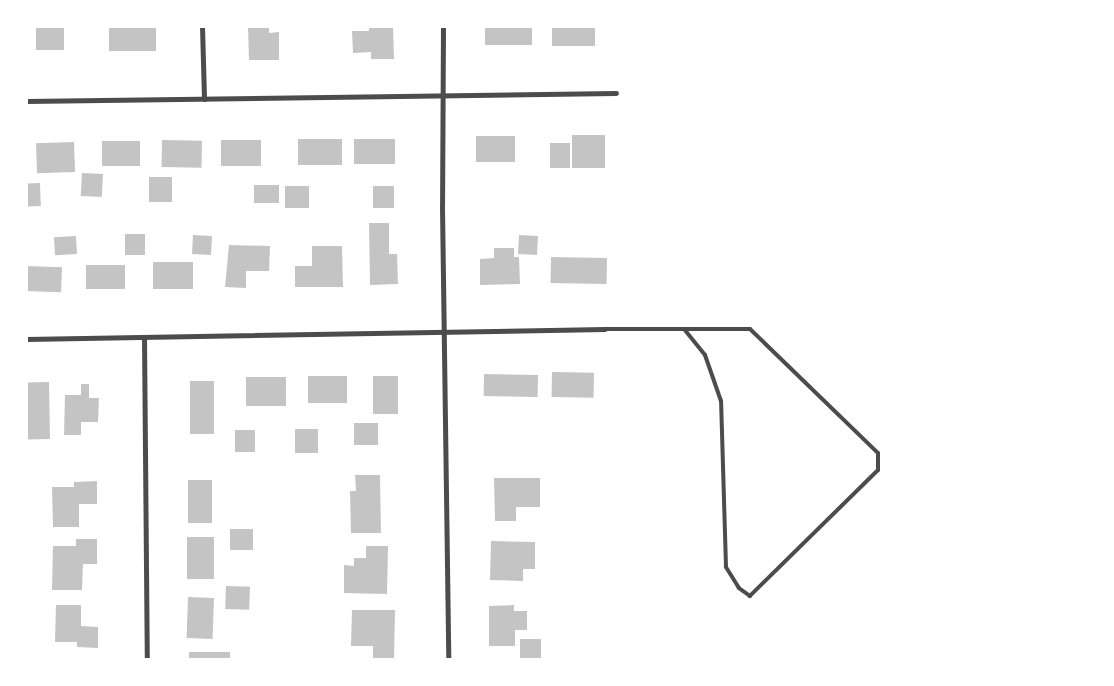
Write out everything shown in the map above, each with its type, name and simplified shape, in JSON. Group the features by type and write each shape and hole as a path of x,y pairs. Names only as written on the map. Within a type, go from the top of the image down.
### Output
{"street":[{"path":"202,26 204,100"},
{"path":"443,26 448,660"},
{"path":"26,101 616,93"},
{"path":"26,339 444,334 605,329"},
{"path":"144,338 147,660"}],"lane":[{"path":"605,329 750,328 878,453 880,458 878,470 750,596 739,588 726,566 719,393 705,355 684,329"}],"building":[{"path":"36,26 64,26 64,50 36,50"},
{"path":"109,26 156,26 156,51 109,51"},
{"path":"248,26 269,26 269,33 279,32 279,60 249,60"},
{"path":"369,26 393,26 394,59 371,59 371,52 353,53 352,31 369,31"},
{"path":"485,26 532,26 532,45 485,45"},
{"path":"552,26 595,26 595,46 552,46"},
{"path":"572,135 605,135 605,168 572,168"},
{"path":"476,136 515,136 515,162 476,162"},
{"path":"298,139 342,139 342,165 298,165"},
{"path":"354,139 395,139 395,164 354,164"},
{"path":"162,140 202,141 202,168 162,167"},
{"path":"221,140 261,140 261,166 221,166"},
{"path":"102,141 140,141 140,166 102,166"},
{"path":"74,142 75,172 37,173 36,143"},
{"path":"550,143 570,143 570,168 550,168"},
{"path":"82,173 103,174 102,197 81,196"},
{"path":"149,177 172,177 172,202 149,202"},
{"path":"26,183 40,183 41,206 27,206"},
{"path":"254,185 279,185 279,203 254,203"},
{"path":"285,186 309,186 309,208 285,208"},
{"path":"373,186 394,186 394,208 373,208"},
{"path":"369,223 389,223 389,254 397,254 398,284 370,285"},
{"path":"125,234 145,234 145,255 125,255"},
{"path":"193,235 212,236 211,255 192,254"},
{"path":"519,235 538,236 537,255 518,254"},
{"path":"76,236 77,254 55,255 54,237"},
{"path":"229,245 270,246 269,271 246,271 246,288 225,287"},
{"path":"312,246 342,246 343,287 295,287 295,266 312,266"},
{"path":"494,248 514,248 514,257 519,257 520,284 480,285 480,259 494,258"},
{"path":"551,257 607,258 607,284 551,283"},
{"path":"153,262 193,262 193,289 153,289"},
{"path":"86,265 125,265 125,289 86,289"},
{"path":"26,266 62,267 61,292 26,291"},
{"path":"552,372 594,373 594,398 552,397"},
{"path":"484,374 538,375 538,397 484,396"},
{"path":"308,376 347,376 347,403 308,403"},
{"path":"373,376 398,376 398,414 373,414"},
{"path":"246,377 286,377 286,406 246,406"},
{"path":"190,381 214,381 214,434 190,434"},
{"path":"26,382 49,382 50,439 27,439"},
{"path":"81,384 89,384 89,398 99,398 98,422 81,422 81,435 64,435 65,395 81,395"},
{"path":"354,423 378,423 378,445 354,445"},
{"path":"295,429 318,429 318,453 295,453"},
{"path":"235,430 255,430 255,452 235,452"},
{"path":"355,475 380,475 381,533 351,533 350,491 356,491"},
{"path":"494,478 540,478 540,507 516,507 516,521 495,521"},
{"path":"188,480 212,480 212,523 188,523"},
{"path":"97,481 97,504 79,504 79,527 53,527 52,487 74,487 74,482"},
{"path":"230,529 253,529 253,550 230,550"},
{"path":"187,537 214,537 214,579 187,579"},
{"path":"76,539 97,539 97,564 83,564 82,590 52,590 53,546 76,546"},
{"path":"491,541 535,542 535,569 523,569 523,581 490,580"},
{"path":"366,546 388,546 387,594 344,593 344,565 354,566 354,558 366,558"},
{"path":"226,586 250,587 249,610 225,609"},
{"path":"188,597 214,598 213,639 187,638"},
{"path":"56,605 81,605 81,626 98,627 98,648 77,647 77,642 55,642"},
{"path":"514,605 514,611 527,611 527,630 515,630 515,646 489,646 489,606"},
{"path":"352,610 395,610 394,660 373,660 373,646 351,646"},
{"path":"520,639 541,639 541,658 520,658"},
{"path":"189,652 230,652 230,660 189,660"}]}
